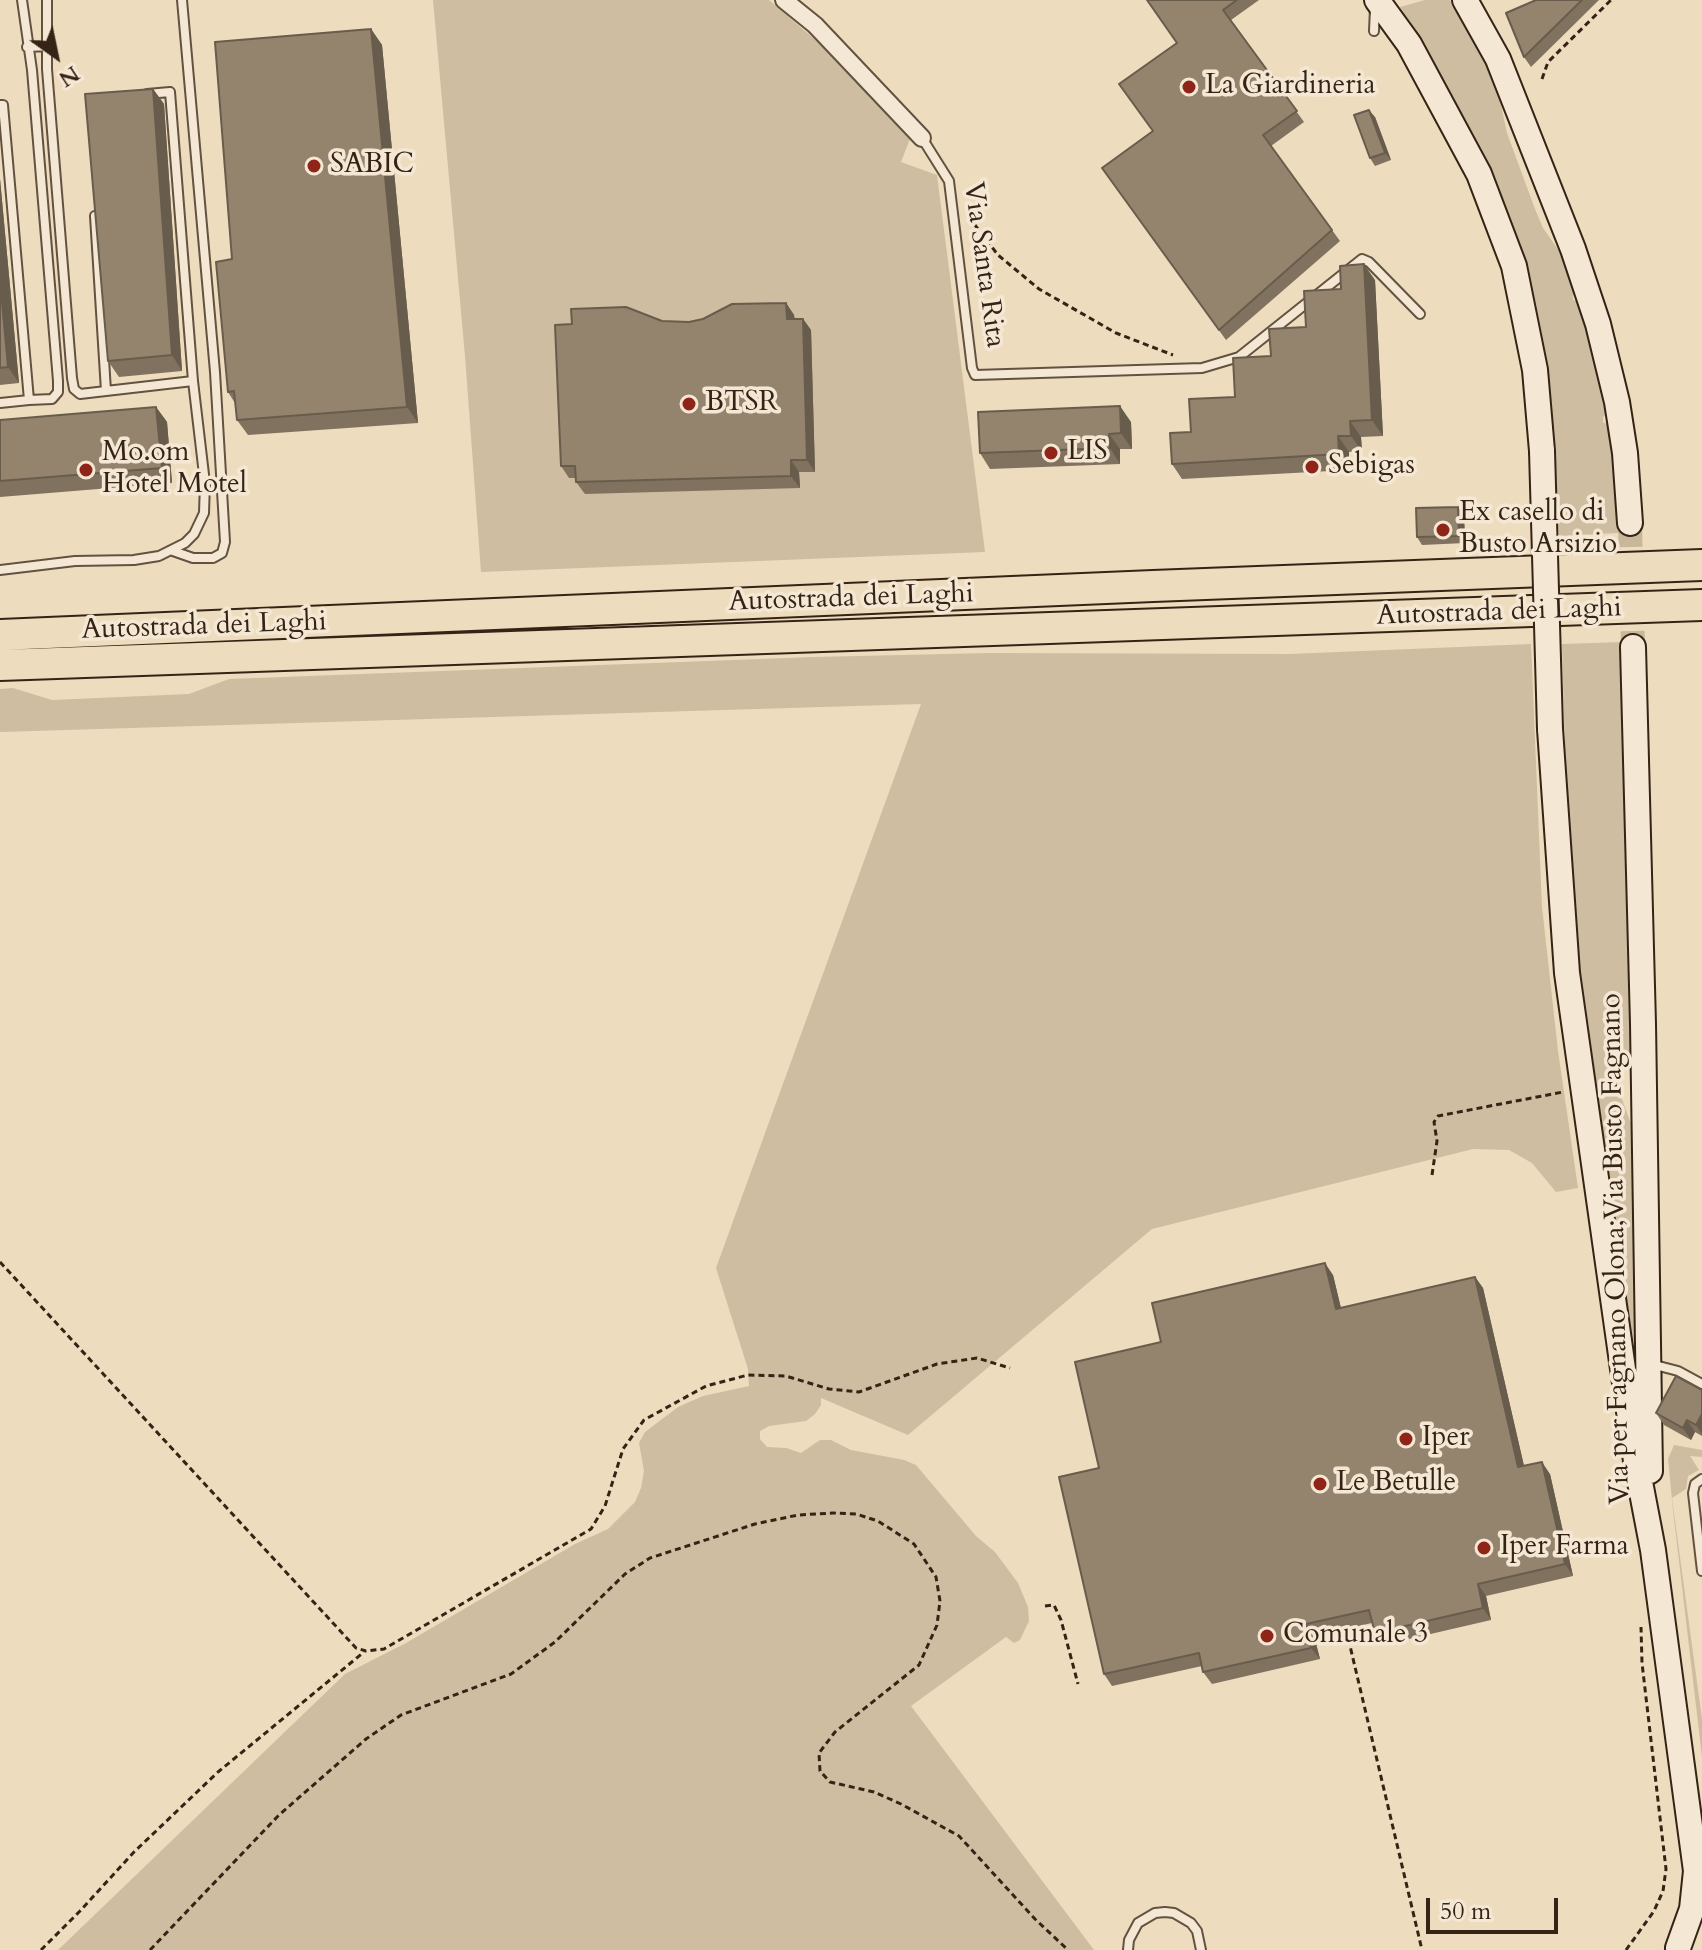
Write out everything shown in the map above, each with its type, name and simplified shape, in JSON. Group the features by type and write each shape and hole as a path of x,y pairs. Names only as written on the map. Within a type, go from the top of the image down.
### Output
{"highway":[{"name":"Autostrada dei Laghi","path":"0,635 1702,565"},
{"name":"Autostrada dei Laghi","path":"0,665 1702,605"}],"main road":[{"name":"Via per Fagnano Olona;Via Busto Fagnano","path":"1376,0 1409,44 1479,174 1514,266 1535,370 1542,451 1550,729 1567,973 1636,1461 1653,1550"},
{"path":"1465,0 1498,59 1573,249 1598,324 1617,402 1625,453 1630,523"},
{"name":"Via per Fagnano Olona;Via Busto Fagnano","path":"1633,647 1653,1550"},
{"path":"1653,1550 1699,1877 1678,1949"},
{"path":"1678,1949 1702,1936"}],"street":[{"name":"Via Santa Rita","path":"784,0 815,25 922,138"}],"lane":[{"path":"0,403 52,399 58,392 34,86 22,0"},
{"path":"47,0 47,69 74,389 80,394 193,381"},
{"path":"173,551 193,558 213,558 222,553 225,542 213,356 182,0"},
{"path":"1374,31 1376,0"},
{"path":"27,47 49,46"},
{"path":"0,570 75,561 134,560 173,551 194,534 204,513 206,502 170,92 142,94"},
{"path":"0,105 3,105 29,400"},
{"name":"Via Santa Rita","path":"922,138 949,181 975,375 1202,368"},
{"path":"94,204 106,391"},
{"path":"1202,368 1239,357 1362,259 1369,262 1420,314"},
{"path":"1648,1363 1678,1371 1702,1384"},
{"path":"1702,1479 1695,1484 1693,1493 1702,1571"},
{"path":"1128,1950 1129,1940 1138,1923 1146,1917 1165,1912 1174,1913 1191,1923 1200,1940 1201,1950"}],"path":[{"path":"1542,79 1548,62 1611,0"},
{"path":"949,181 969,220 998,255 1039,289 1116,333 1202,368"},
{"path":"1432,1175 1437,1141 1434,1122 1438,1116 1564,1092"},
{"path":"0,1262 356,1648 366,1651 384,1649 591,1529 605,1506 623,1449 644,1420 706,1386 748,1375 786,1376 829,1389 859,1392 937,1364 977,1358 1010,1368"},
{"path":"150,1950 279,1815 366,1739 401,1715 511,1674 555,1642 625,1574 650,1558 755,1524 798,1515 833,1513 856,1514 878,1521 914,1544 936,1577 940,1601 937,1625 919,1665 835,1732 819,1753 820,1771 830,1782 874,1792 959,1836 1035,1919 1068,1950"},
{"path":"1045,1606 1054,1605 1061,1620 1078,1684"},
{"path":"1346,1629 1422,1950"},
{"path":"41,1950 134,1852 218,1772 366,1651"}],"shaded area":[{"path":"433,0 769,0 841,62 910,139 901,162 937,175 985,552 481,572"},
{"path":"1425,0 1450,0 1491,72 1507,133 1535,209 1543,228 1564,258 1577,291 1573,300 1580,302 1608,412 1603,422 1610,426 1618,533 1559,536 1553,425 1542,334 1535,304 1505,208 1485,160 1450,92 1400,7"},
{"path":"1623,642 1635,1041 1618,1076 1617,1086 1636,1137 1639,1368 1635,1374 1575,956 1562,644"},
{"path":"1531,644 1542,907 1558,1051 1578,1188 1556,1192 1532,1163 1509,1150 1473,1149 1152,1229 908,1435 821,1398 821,1405 806,1421 769,1426 760,1431 760,1439 767,1447 801,1453 820,1440 831,1440 851,1450 916,1465 976,1536 995,1552 1018,1583 1028,1607 1029,1621 1020,1640 1014,1643 1006,1637 911,1706 1094,1950 58,1950 345,1674 406,1643 575,1544 608,1529 635,1502 641,1488 644,1471 639,1443 645,1432 678,1407 703,1396 749,1386 748,1369 716,1268 921,704 0,732 0,689 13,688 52,700 189,694 229,679 813,657 990,653 1290,654"},
{"path":"1674,1445 1702,1450 1702,1457 1690,1456 1699,1470 1688,1476 1686,1489 1672,1498 1702,1719 1702,1757 1673,1510 1668,1459"}],"building":[{"path":"1147,0 1237,0 1223,10 1297,111 1263,135 1332,230 1219,330 1102,168 1153,131 1119,84 1177,43"},
{"path":"1536,0 1582,0 1524,57 1506,13"},
{"name":"SABIC","path":"371,29 407,407 237,420 234,391 228,392 216,262 232,259 215,42"},
{"path":"153,89 172,355 108,361 85,94"},
{"path":"1369,110 1385,153 1370,158 1354,115"},
{"path":"1364,264 1372,420 1350,421 1351,436 1338,436 1339,454 1172,464 1170,433 1191,432 1189,399 1235,397 1233,358 1271,356 1269,329 1306,327 1304,291 1341,289 1340,266"},
{"path":"0,280 8,367 0,368"},
{"name":"BTSR","path":"786,303 787,319 803,319 807,460 791,460 791,476 576,482 575,466 561,466 555,325 572,324 571,309 626,307 662,321 689,322 703,319 732,304"},
{"path":"1120,406 1121,433 1109,434 1110,448 980,453 978,412"},
{"name":"Mo.om Hotel Motel","path":"156,407 162,468 0,481 0,420"},
{"name":"Ex casello di Busto Arsizio","path":"1458,507 1459,536 1417,537 1416,508"},
{"name":"Le Betulle","path":"1325,1263 1336,1309 1475,1277 1518,1467 1542,1462 1565,1564 1478,1584 1483,1608 1375,1633 1369,1610 1306,1624 1311,1648 1203,1672 1199,1653 1104,1674 1059,1477 1099,1468 1075,1362 1161,1342 1152,1303"},
{"path":"1676,1376 1702,1390 1702,1414 1696,1425 1687,1420 1683,1428 1656,1413"}],"tunnel":[{"path":"1630,523 1633,647"}],"place":[{"name":"La Giardineria","path":"1189,87"},
{"name":"SABIC","path":"314,166"},
{"name":"BTSR","path":"689,404"},
{"name":"LIS","path":"1051,453"},
{"name":"Sebigas","path":"1312,467"},
{"name":"Mo.om Hotel Motel","path":"86,470"},
{"name":"Ex casello di Busto Arsizio","path":"1443,530"},
{"name":"Iper","path":"1406,1439"},
{"name":"Le Betulle","path":"1320,1484"},
{"name":"Iper Farma","path":"1484,1548"},
{"name":"Comunale 3","path":"1267,1636"}]}
